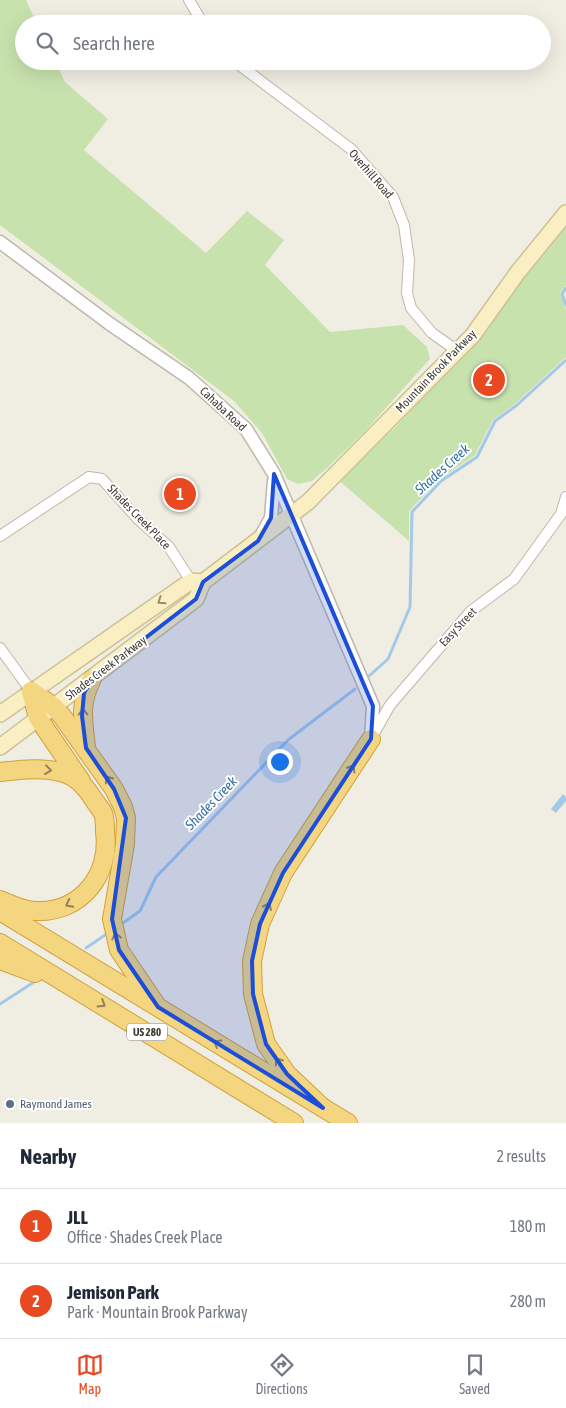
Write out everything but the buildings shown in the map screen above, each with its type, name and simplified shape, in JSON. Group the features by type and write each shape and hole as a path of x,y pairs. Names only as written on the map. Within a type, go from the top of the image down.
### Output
{"highway":[{"path":"86,748 82,704 84,693 92,679"},
{"path":"31,691 54,707 86,748 114,789 126,818 125,844 112,919 119,950 158,1008"},
{"path":"0,900 34,911 54,910 84,896 94,884 103,868 108,847 103,813 38,718 31,691"},
{"path":"324,1108 287,1074 266,1044 253,994 252,961 260,924 283,873 371,738"},
{"path":"0,772 33,768 62,772 84,785"},
{"name":"US 280","path":"0,911 348,1123"},
{"name":"US 280","path":"0,943 294,1123"},
{"path":"0,960 76,988"}],"main road":[{"name":"Mountain Brook Parkway","path":"291,514 308,502 456,350 473,336 518,272 566,213"},
{"name":"Shades Creek Parkway","path":"0,714 31,691 258,541 291,514"},
{"name":"Shades Creek Parkway","path":"0,747 196,599 197,581"}],"street":[{"path":"190,0 198,15"},
{"name":"Overhill Road","path":"246,70 351,149 393,197 404,225 408,260 407,293 411,308 432,333 456,350"},
{"name":"Cahaba Road","path":"0,242 110,324 189,378 246,429 274,474 372,706 371,738"},
{"path":"258,541 271,518 274,474"},
{"name":"Shades Creek Place","path":"0,536 89,478 102,479 137,518 169,547 197,581"},
{"name":"Easy Street","path":"371,738 390,705 471,611 514,579 561,514 566,498"},
{"path":"0,648 31,691"}],"highlighted area":[{"path":"274,474 373,706 371,739 283,873 260,924 252,961 253,994 266,1044 287,1074 323,1108 158,1007 119,950 112,919 126,818 114,789 86,748 82,716 84,693 92,679 196,599 203,582 258,541 271,518"}],"green space":[{"path":"0,0 26,0 33,15 15,15 15,70 59,70 65,82 108,119 84,150 206,253 247,211 284,240 265,265 330,332 403,325 427,347 430,359 366,430 328,467 312,481 298,484 287,479 262,433 234,401 0,225"},
{"path":"566,223 566,285 560,293 566,310 566,357 516,403 493,420 475,455 440,479 409,511 409,541 336,478 394,429 478,335"}],"water":[{"path":"563,794 566,797 566,801 556,813 551,809"}],"waterway":[{"name":"Shades Creek","path":"566,288 562,294 566,305"},
{"name":"Shades Creek","path":"369,676 388,659 410,607 412,512 441,481 477,457 495,421 517,405 566,360"},
{"name":"Shades Creek","path":"120,925 140,911 156,877 288,740 355,689"},
{"name":"Shades Creek","path":"86,948 108,933"},
{"name":"Shades Creek","path":"0,1004 34,982"}],"place":[{"name":"Jemison Park","path":"489,380"},
{"name":"JLL","path":"180,494"},
{"name":"Raymond James","path":"10,1104"}]}
